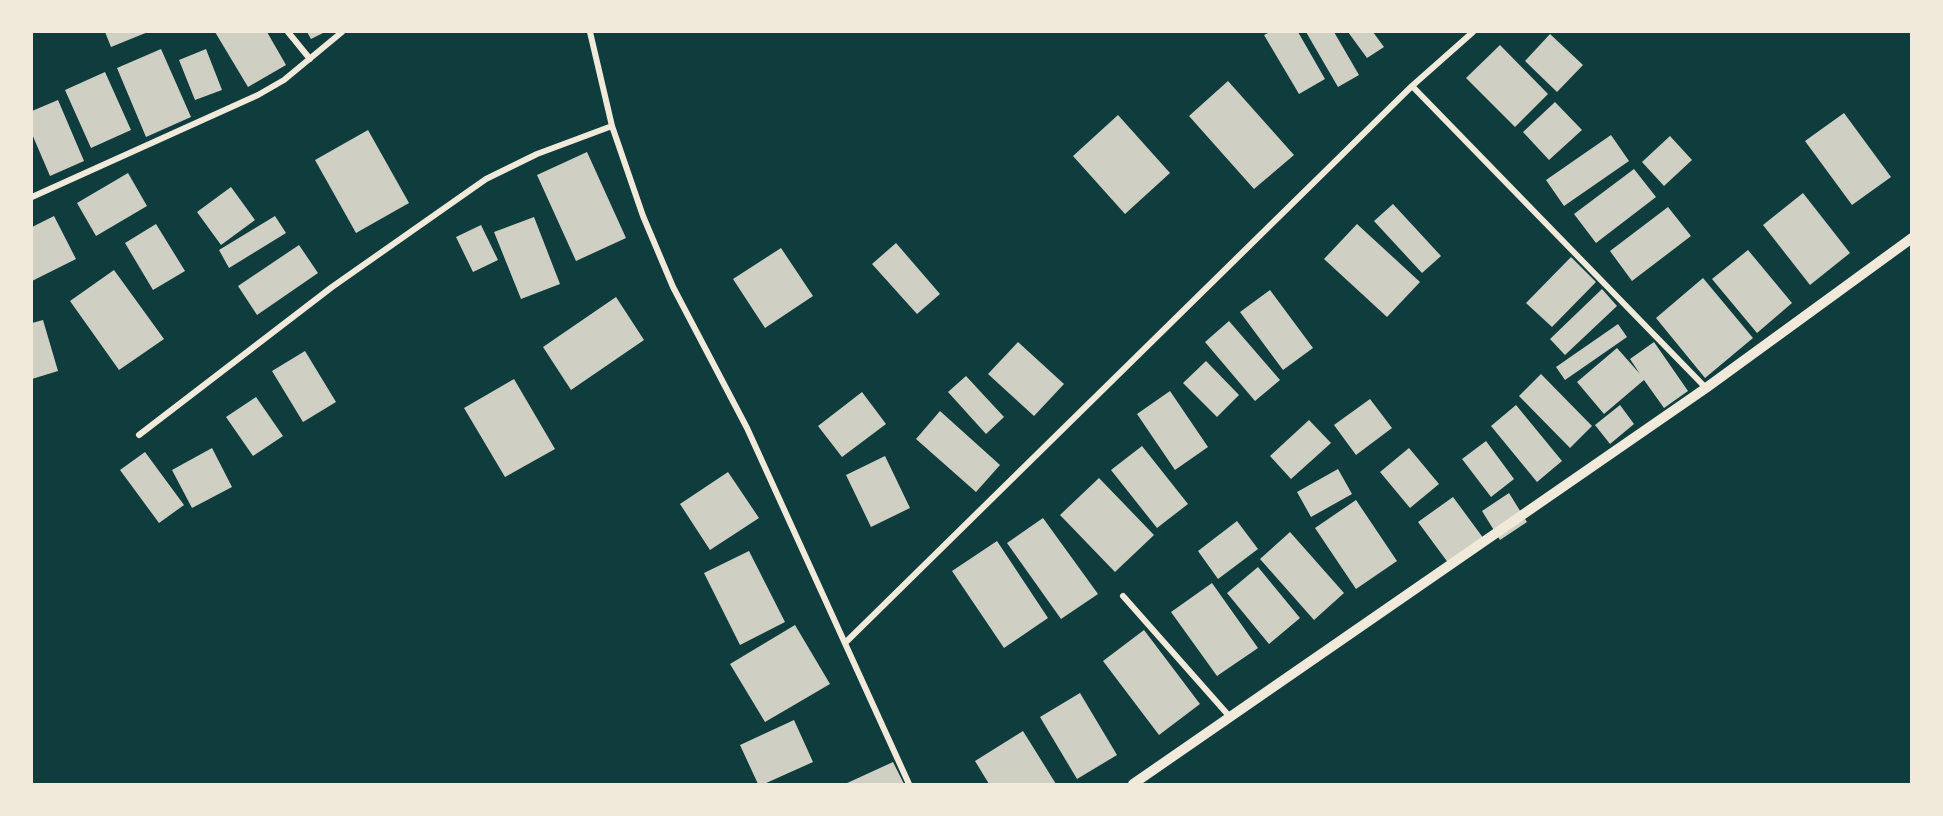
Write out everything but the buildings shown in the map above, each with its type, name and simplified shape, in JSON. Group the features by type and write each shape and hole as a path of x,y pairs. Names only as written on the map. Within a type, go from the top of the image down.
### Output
{"street":[{"path":"288,32 310,59"},
{"path":"32,197 258,95 284,80 342,32"},
{"path":"590,32 612,126 643,216 674,287 747,428 909,784"},
{"path":"846,642 1412,86 1473,32"},
{"path":"1412,86 1706,388"},
{"path":"139,435 332,287 486,179 537,154 612,126"},
{"path":"1132,784 1706,388 1911,238"},
{"path":"1123,596 1230,717"}]}
